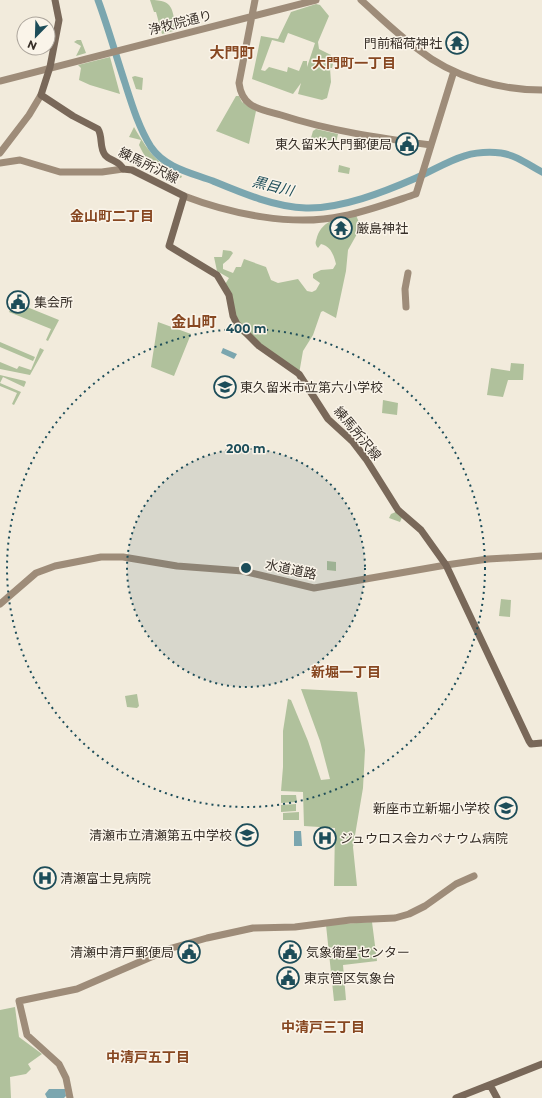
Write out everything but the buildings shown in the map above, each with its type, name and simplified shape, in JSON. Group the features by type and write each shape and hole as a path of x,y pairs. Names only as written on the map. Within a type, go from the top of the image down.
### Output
{"main road":[{"path":"41,94 50,67 59,16 55,0"},
{"name":"練馬所沢線","path":"41,94 73,116 98,129 103,152 108,158 122,165 123,169 132,170 184,196 169,246 218,275 229,295 233,316 237,324 260,346 299,374 328,419 353,442 398,510 425,535 446,565 518,722 531,744 542,743"},
{"path":"456,1098 542,1064"},
{"path":"490,1085 497,1098"}],"street":[{"path":"255,0 239,83 244,98 252,105 312,124 374,138 431,145"},
{"name":"浄牧院通り","path":"0,81 316,0"},
{"path":"361,0 418,50 454,71 501,86 542,90"},
{"path":"184,196 205,204 266,217 298,219 333,218 416,194 454,71"},
{"path":"0,153 29,115 41,94"},
{"path":"0,163 20,160 60,172 102,172 123,169"},
{"path":"406,307 404,289 408,273"},
{"name":"水道道路","path":"0,604 36,573 55,566 101,556 123,557 177,566 244,571 314,588 488,559 542,556"},
{"path":"70,1098 66,1078 59,1064 27,1035 22,1022 19,1001 77,989 172,948 207,938 253,928 295,927 350,920 395,918 409,914 425,906 456,884 474,876"}],"green space":[{"path":"150,0 164,2 171,7 177,30 162,34 156,12 154,12"},
{"path":"316,4 320,5 329,16 318,42 319,49 331,55 334,59 332,68 330,68 331,82 327,98 322,100 298,94 301,83 293,94 252,79 261,36 278,39 291,12","holes":["288,33 315,43 307,67 307,61 303,61 299,71 288,67 287,72 269,67 265,71 261,70 272,40 284,43"]},
{"path":"81,40 86,53 76,56 81,46 74,42"},
{"path":"110,57 120,94 79,80 81,68 78,65"},
{"path":"135,76 143,78 142,90 136,89 132,77"},
{"path":"236,96 239,96 242,102 256,111 249,144 216,131"},
{"path":"134,127 148,149 159,162 182,176 181,178 161,171 146,158 139,145 141,140 129,137"},
{"path":"316,129 338,134 336,143 311,138 313,131"},
{"path":"339,165 350,168 349,174 338,172"},
{"path":"356,215 360,225 348,250 346,271 336,318 323,311 321,312 313,335 303,351 299,374 237,331 232,322 224,286 229,278 217,271 214,257 222,257 223,250 231,251 233,253 223,264 223,269 233,273 236,267 241,267 244,259 266,267 271,280 278,283 298,279 307,291 312,292 316,290 320,283 313,278 313,274 321,270 333,269 336,264 330,249 321,244 318,248 316,245 317,237 320,231 323,226 332,220"},
{"path":"22,305 59,320 48,341 46,340 51,329 9,312 11,309 15,311 17,307 21,308"},
{"path":"158,322 191,334 174,376 151,367"},
{"path":"0,342 35,357 33,361 0,347"},
{"path":"40,348 44,350 30,375 0,369 0,362 17,369 19,366 31,370"},
{"path":"511,363 524,364 523,380 508,380 503,397 487,395 491,368 510,371"},
{"path":"0,375 26,382 24,387 3,377 0,383"},
{"path":"0,383 21,392 14,405 12,404 17,393 0,386"},
{"path":"383,400 398,403 397,415 382,413"},
{"path":"398,511 403,515 400,522 389,518 391,514"},
{"path":"327,561 336,562 336,571 327,570"},
{"path":"501,599 511,600 510,617 499,616"},
{"path":"301,689 357,692 365,750 363,788 353,847 357,886 334,886 335,828 304,826 303,792 281,791 283,731 288,699 291,700 308,741 321,780 330,779 320,741"},
{"path":"137,694 139,706 137,708 127,707 125,696"},
{"path":"281,795 296,795 297,802 281,803"},
{"path":"296,804 296,811 281,812 281,805"},
{"path":"299,812 299,820 283,820 283,813"},
{"path":"372,922 377,961 343,965 346,1000 334,1001 326,925"},
{"path":"15,1007 19,1037 42,1054 28,1064 31,1069 26,1074 10,1077 11,1098 0,1098 0,1010"}],"water":[{"path":"223,348 237,354 234,359 221,353"},
{"path":"294,831 301,831 302,846 294,846"},
{"path":"49,1089 65,1089 66,1096 64,1098 47,1098 45,1094"}],"waterway":[{"name":"黒目川","path":"98,0 139,124 151,147 157,154 171,165 179,169 259,199 282,205 306,208 333,206 362,199 416,178 456,159 476,153 488,152 507,154 542,172"}],"place":[{"name":"門前稲荷神社","path":"457,43"},
{"name":"東久留米大門郵便局","path":"407,144"},
{"name":"厳島神社","path":"341,228"},
{"name":"集会所","path":"18,302"},
{"name":"東久留米市立第六小学校","path":"225,387"},
{"name":"新座市立新堀小学校","path":"506,808"},
{"name":"清瀬市立清瀬第五中学校","path":"247,835"},
{"name":"ジュウロス会カペナウム病院","path":"325,838"},
{"name":"清瀬富士見病院","path":"45,878"},
{"name":"清瀬中清戸郵便局","path":"189,952"},
{"name":"気象衛星センター","path":"290,952"},
{"name":"東京管区気象台","path":"288,978"}],"district":[{"name":"大門町","path":"232,53"},
{"name":"大門町一丁目","path":"354,63"},
{"name":"金山町二丁目","path":"112,216"},
{"name":"金山町","path":"194,322"},
{"name":"新堀一丁目","path":"346,672"},
{"name":"中清戸三丁目","path":"323,1027"},
{"name":"中清戸五丁目","path":"148,1057"}]}
